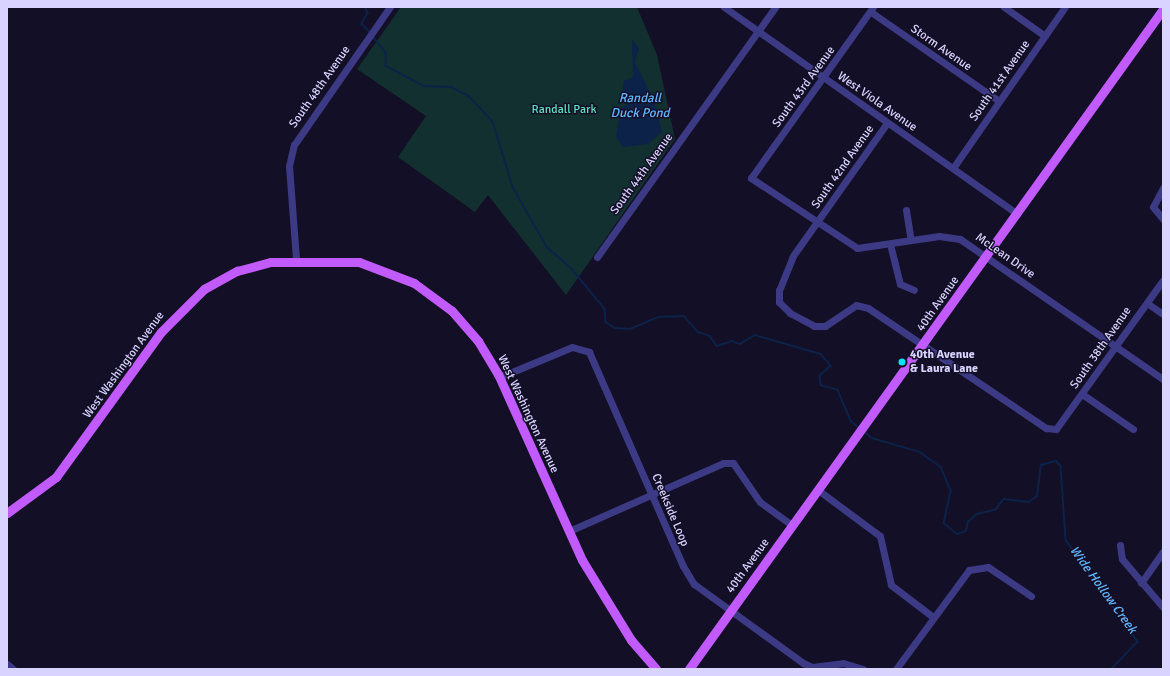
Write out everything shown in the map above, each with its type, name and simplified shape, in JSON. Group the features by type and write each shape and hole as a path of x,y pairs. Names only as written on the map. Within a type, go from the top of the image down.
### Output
{"main road":[{"name":"40th Avenue","path":"689,669 792,525 856,442 986,256 1163,9"},
{"name":"West Washington Avenue","path":"7,514 56,477 176,314 204,289 237,271 296,259 359,262 414,283 467,327 500,377 569,531 603,599 656,669"}],"street":[{"name":"South 48th Avenue","path":"296,259 289,166 294,145 390,7"},
{"name":"West Viola Avenue","path":"724,7 1017,214"},
{"name":"South 44th Avenue","path":"597,257 775,7"},
{"path":"1004,7 1045,36"},
{"name":"South 41st Avenue","path":"953,168 1066,7"},
{"name":"South 43rd Avenue","path":"751,178 872,10"},
{"name":"Storm Avenue","path":"872,10 999,101"},
{"name":"South 42nd Avenue","path":"887,123 793,256 779,290 779,302 790,313 814,326 825,326 856,305 868,308 924,345"},
{"name":"McLean Drive","path":"751,178 816,224 857,248 952,236 986,256 1163,379"},
{"path":"1163,188 1153,207 1163,219"},
{"path":"906,210 911,240"},
{"path":"890,244 900,284 914,290"},
{"name":"South 38th Avenue","path":"924,345 1046,428 1056,429 1163,280"},
{"path":"1147,303 1163,314"},
{"name":"Creekside Loop","path":"500,377 572,347 589,352 688,576 730,613 803,664 812,667 843,663 863,669"},
{"path":"1082,394 1133,429"},
{"path":"569,531 723,463 733,463 760,502 792,525"},
{"path":"818,490 880,536 891,585 933,617"},
{"path":"1120,546 1122,559 1163,607"},
{"path":"1141,583 1163,552"},
{"path":"896,669 965,573 980,567 988,567 1031,596"},
{"path":"7,664 13,669"}],"green space":[{"name":"Randall Park","path":"401,7 637,7 657,55 675,139 566,295 488,195 475,212 398,157 426,116 357,69"}],"water":[{"name":"Randall Duck Pond","path":"632,40 639,48 635,62 654,100 662,132 648,144 623,147 616,137 621,107 627,106 625,97 621,97 624,81 633,77"}],"waterway":[{"name":"Wide Hollow Creek","path":"365,7 368,13 362,24 370,32"},
{"name":"Wide Hollow Creek","path":"372,35 386,53 386,66 424,86 451,87 469,96 493,122 513,187 547,247 572,269 605,309 606,322 615,328 630,329 658,317 684,316 698,332 710,336 717,346 732,341 740,344 755,335 821,354 831,366 820,376 821,385 838,390 851,421 859,428"},
{"name":"Wide Hollow Creek","path":"864,431 872,438 920,452 941,467 951,491 944,523 957,534 966,531 968,522 977,514 995,510 1004,499 1029,502 1037,496 1041,465 1056,461 1061,466 1066,540 1138,642 1112,669"}],"place":[{"name":"40th Avenue & Laura Lane","path":"902,362"}]}
